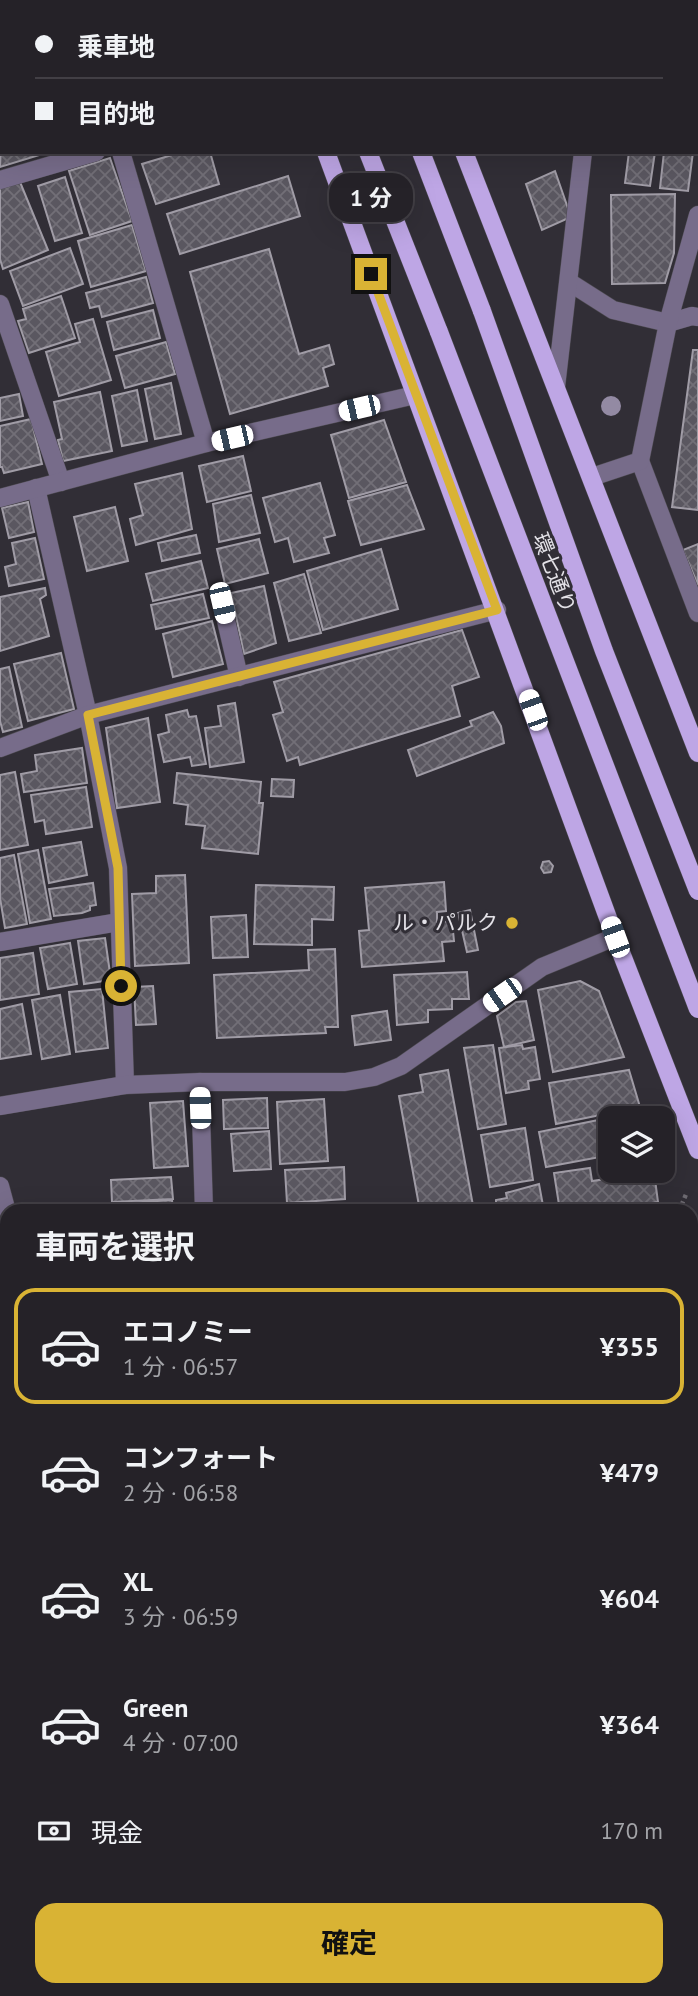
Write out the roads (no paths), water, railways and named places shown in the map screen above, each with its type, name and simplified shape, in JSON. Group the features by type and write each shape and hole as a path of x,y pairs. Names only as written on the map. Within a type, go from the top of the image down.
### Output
{"main road":[{"path":"327,154 497,610 615,937 698,1150"},
{"name":"環七通り","path":"369,154 698,1010"},
{"name":"環七通り","path":"422,154 482,311 604,651 698,891"},
{"path":"465,154 698,753"}],"street":[{"path":"0,180 89,154"},
{"path":"122,154 206,443"},
{"path":"556,387 583,154"},
{"path":"697,220 668,323 640,461 698,613"},
{"path":"569,282 613,310 668,323 692,316 698,317"},
{"path":"0,304 61,482"},
{"path":"0,498 206,443 415,395"},
{"path":"592,477 640,461"},
{"path":"36,488 88,715 118,868 125,1085"},
{"path":"222,603 239,677"},
{"path":"0,748 88,715 497,610"},
{"path":"0,942 119,922"},
{"path":"0,1106 125,1085 345,1082 374,1077 401,1066 542,967 615,937"},
{"path":"200,1082 204,1204"},
{"path":"0,1186 5,1204"}],"place":[{"name":"ル・パルク","path":"512,923"}]}
